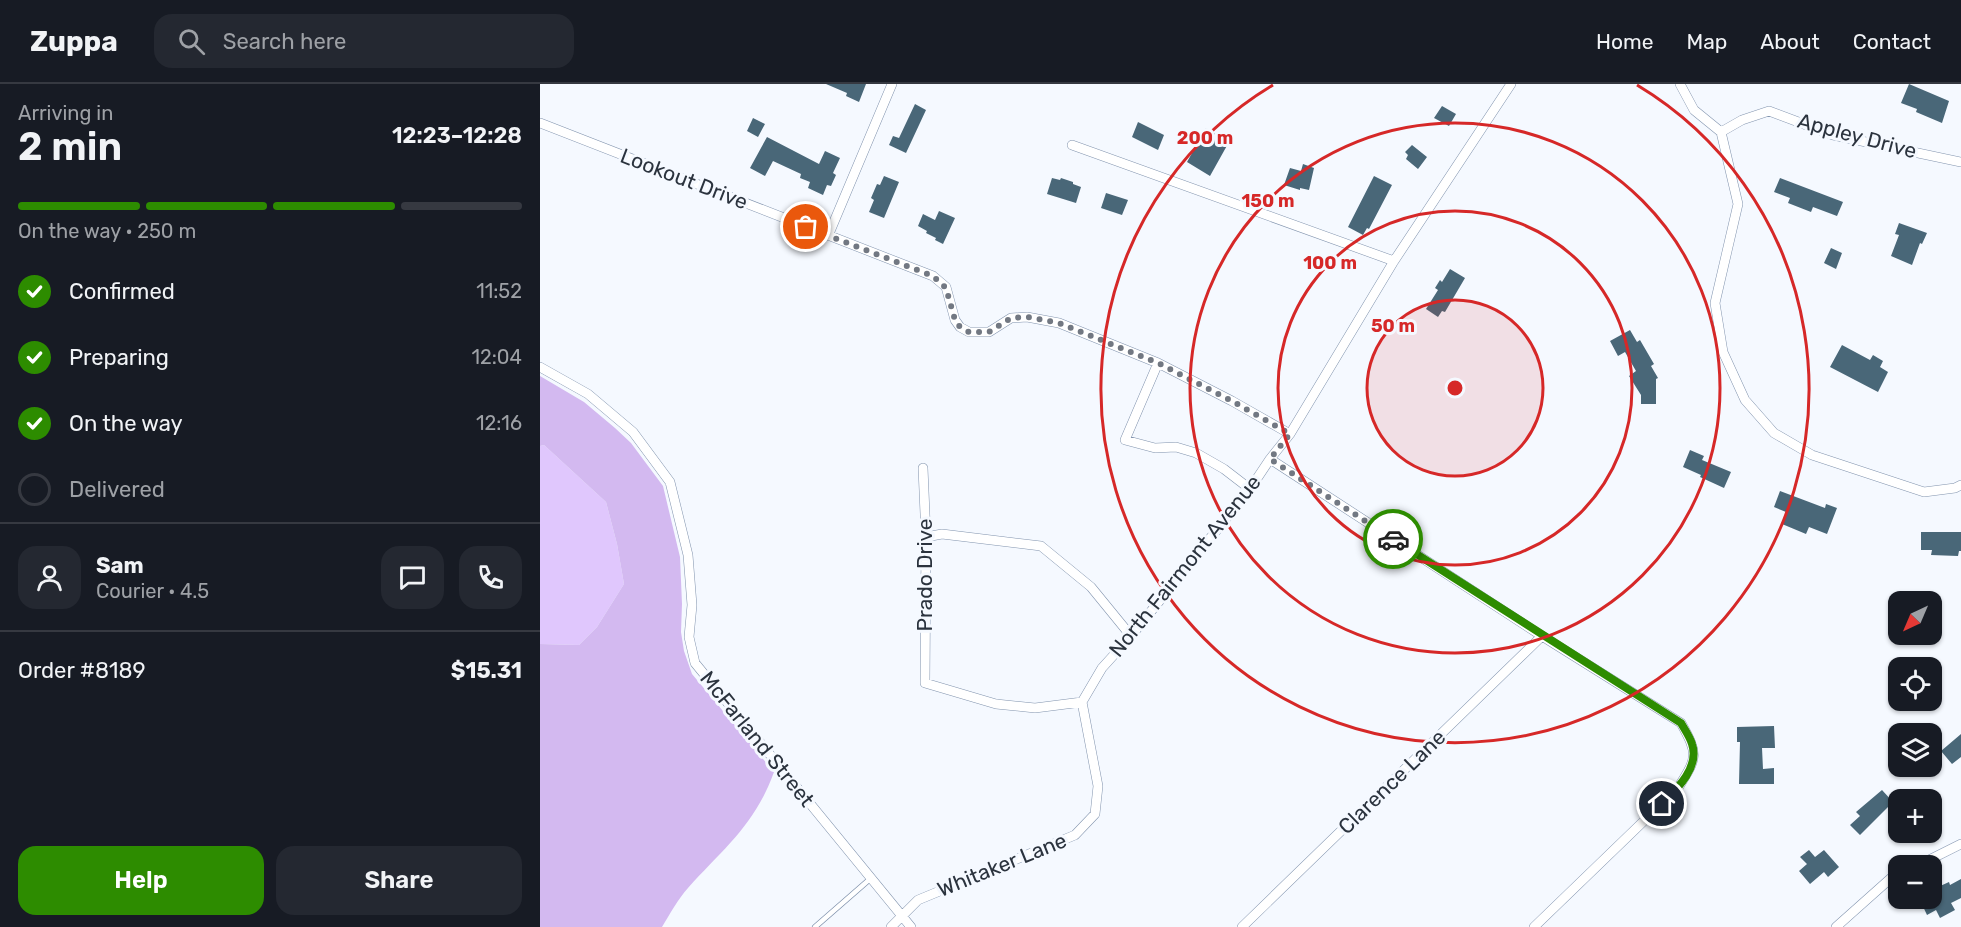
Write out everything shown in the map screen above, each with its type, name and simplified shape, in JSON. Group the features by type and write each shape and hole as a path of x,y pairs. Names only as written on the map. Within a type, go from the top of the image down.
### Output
{"street":[{"path":"828,236 892,84"},
{"name":"North Fairmont Avenue","path":"1082,702 1102,668 1131,636 1250,489 1290,434 1394,261 1511,84"},
{"path":"1680,84 1694,110 1721,132 1738,204 1715,303 1723,352 1745,400 1774,433 1812,455 1924,492 1956,488 1961,485"},
{"name":"Appley Drive","path":"1721,132 1742,120 1770,111 1833,135 1961,162"},
{"name":"Lookout Drive","path":"540,123 933,276 946,288 955,320 960,327 969,332 989,332 1011,318 1027,317 1059,323 1158,363 1290,434"},
{"path":"1072,145 1394,261"},
{"path":"1158,363 1125,440 1155,448 1176,447 1196,453 1224,469 1250,489"},
{"name":"McFarland Street","path":"540,367 588,394 633,432 670,482 688,555 692,605 689,637 695,663 911,927"},
{"path":"1270,459 1542,636 1681,723 1693,745 1693,765 1678,788 1534,927"},
{"name":"Prado Drive","path":"923,468 926,537 925,683 996,704 1035,708 1082,702"},
{"path":"926,537 942,534 1041,546 1091,587 1131,636"},
{"name":"Clarence Lane","path":"1242,927 1542,636"},
{"name":"Whitaker Lane","path":"891,927 918,900 1075,835 1095,814 1098,786 1082,702"},
{"path":"1939,855 1961,844"},
{"path":"1836,927 1888,881"}],"lane":[{"path":"815,927 870,879"}],"shaded area":[{"path":"540,376 584,402 615,428 631,443 663,486 680,557 681,632 684,651 692,674 774,772 758,807 748,821 684,892 662,927 540,927 540,644 579,645 597,627 624,584 606,502 544,445 540,446"},
{"path":"544,445 606,502 624,584 597,627 579,645 540,644 540,446"}],"building":[{"path":"826,84 866,84 859,102 846,96 847,93"},
{"path":"1909,84 1949,101 1942,123 1901,103"},
{"path":"915,104 926,110 906,153 889,145 893,136 899,138"},
{"path":"1442,106 1456,114 1449,126 1434,118"},
{"path":"753,118 765,124 758,137 747,131"},
{"path":"1138,122 1164,135 1158,150 1132,137"},
{"path":"1206,128 1229,142 1210,176 1187,162"},
{"path":"767,137 819,164 825,151 840,158 833,173 836,175 831,186 827,185 823,195 808,188 810,182 800,178 801,174 773,161 765,176 750,168"},
{"path":"1412,145 1427,157 1418,169 1406,159 1408,155 1405,152"},
{"path":"1303,164 1314,168 1309,190 1284,185 1290,168 1301,171"},
{"path":"884,176 899,182 884,218 869,212 874,200 871,198 877,184 880,185"},
{"path":"1374,176 1392,185 1369,229 1367,228 1363,235 1348,227"},
{"path":"1052,178 1060,180 1061,178 1081,187 1076,203 1047,194"},
{"path":"1780,178 1843,202 1837,216 1813,207 1811,212 1788,203 1790,198 1774,192"},
{"path":"1106,193 1128,200 1122,215 1101,208"},
{"path":"939,211 955,218 943,244 918,226 923,214 935,220"},
{"path":"1899,223 1927,233 1922,244 1920,243 1912,265 1891,256 1899,235 1895,234"},
{"path":"1831,248 1842,253 1836,269 1824,263"},
{"path":"1450,269 1465,278 1445,312 1442,311 1438,317 1426,309 1438,290 1435,288"},
{"path":"1630,330 1637,342 1640,340 1654,364 1651,366 1658,378 1656,379 1656,404 1641,404 1641,395 1629,376 1636,371 1625,352 1618,356 1610,341"},
{"path":"1842,345 1870,360 1873,355 1883,361 1880,367 1888,372 1878,392 1830,367"},
{"path":"1690,450 1704,456 1702,460 1731,472 1724,488 1683,467"},
{"path":"1780,491 1825,508 1826,504 1837,508 1827,534 1809,527 1806,534 1782,524 1786,512 1774,507"},
{"path":"1921,532 1961,532 1961,551 1958,556 1931,555 1932,550 1921,550"},
{"path":"1774,726 1775,748 1762,748 1763,769 1774,768 1774,784 1739,784 1740,742 1737,742 1737,727"},
{"path":"1961,734 1961,757 1952,764 1942,750"},
{"path":"1882,790 1888,797 1888,807 1860,835 1850,825 1860,816 1856,812"},
{"path":"1809,850 1815,857 1824,850 1839,867 1828,877 1824,872 1810,884 1799,871 1807,864 1800,857"},
{"path":"1961,879 1961,898 1951,903 1955,910 1940,918 1936,910 1927,915 1924,909 1942,909 1942,885 1949,882 1950,885"}],"way so far":[{"path":"806,227 933,276 946,288 955,320 960,327 969,332 989,332 1011,318 1027,317 1059,323 1158,363 1232,401 1290,434 1270,459 1393,539"}],"route":[{"path":"1393,539 1681,723 1693,745 1693,765 1678,788 1662,804"}]}
